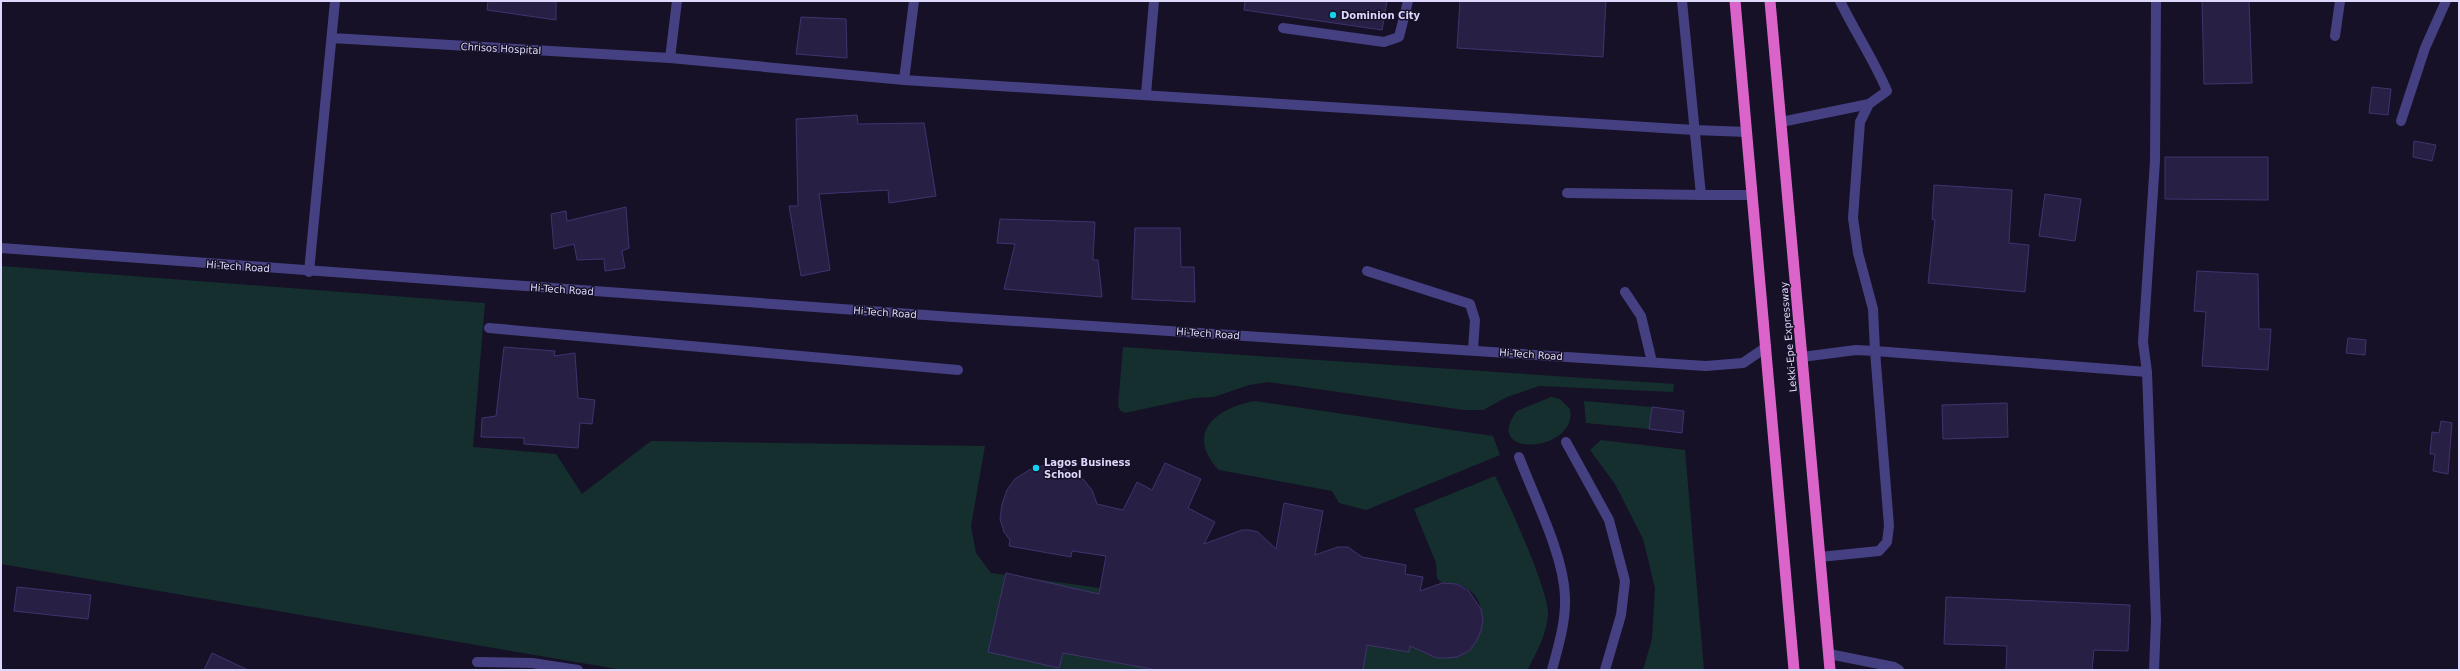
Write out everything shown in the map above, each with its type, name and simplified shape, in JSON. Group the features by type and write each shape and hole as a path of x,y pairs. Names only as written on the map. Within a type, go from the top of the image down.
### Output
{"highway":[{"path":"1735,1 1794,670"},
{"name":"Lekki-Epe Expressway","path":"1770,1 1830,670"}],"street":[{"path":"309,272 336,1"},
{"path":"670,58 677,1"},
{"path":"904,80 914,1"},
{"path":"1146,94 1154,1"},
{"path":"1282,28 1384,42 1399,37 1408,1"},
{"path":"1682,1 1701,195"},
{"path":"1781,122 1868,104 1887,92 1874,60 1855,31 1840,1"},
{"path":"2154,670 2156,620 2147,372 2143,342 2154,161 2156,1"},
{"path":"2334,36 2340,1"},
{"path":"2401,121 2425,48 2446,1"},
{"name":"Chrisos Hospital","path":"332,38 670,58 904,80 1146,94 1694,130 1747,132"},
{"path":"1820,557 1879,550 1886,542 1889,526 1873,310 1858,253 1853,218 1860,122 1868,104"},
{"path":"1567,193 1752,195"},
{"name":"Hi-Tech Road","path":"1,248 309,272 1706,366 1743,363 1765,348"},
{"path":"1367,271 1470,304 1475,320 1473,350"},
{"path":"1625,292 1642,316 1652,362"},
{"path":"489,328 958,370"},
{"path":"1802,357 1856,350 2147,372"},
{"path":"1566,442 1609,520 1625,581 1621,615 1605,670"},
{"path":"1519,457 1553,545 1565,598 1561,636 1552,670"},
{"path":"1829,654 1894,667 1898,670"},
{"path":"477,662 532,663 578,670"}],"green space":[{"path":"1,266 485,303 473,447 556,454 582,494 651,441 985,446 971,526 976,553 991,573 1100,588 1088,658 1157,670 623,670 1,564"},
{"path":"1123,347 1674,384 1673,392 1539,386 1507,397 1483,410 1464,410 1269,382 1249,385 1214,397 1194,398 1125,413 1120,410 1118,406"},
{"path":"1551,397 1560,399 1570,409 1569,423 1560,434 1547,441 1533,444 1520,443 1511,437 1509,427 1517,411"},
{"path":"1255,401 1493,436 1500,455 1366,510 1339,503 1332,491 1219,470 1209,457 1204,445 1205,434 1209,424 1217,416 1228,410 1241,404"},
{"path":"1584,401 1652,407 1649,429 1586,423"},
{"path":"1601,440 1685,450 1704,670 1643,670 1652,639 1655,588 1643,539 1615,484 1590,450"},
{"path":"1495,476 1527,546 1547,604 1548,615 1545,630 1541,643 1528,669 1363,670 1367,645 1409,652 1410,646 1432,656 1441,658 1459,656 1470,649 1477,638 1481,626 1482,613 1478,600 1470,590 1457,584 1442,583 1437,578 1436,563 1414,509"}],"building":[{"path":"488,1 556,1 556,20 487,10"},
{"name":"Dominion City","path":"1245,1 1387,1 1382,30 1244,10"},
{"path":"1460,1 1606,1 1603,57 1457,48"},
{"path":"2202,1 2249,1 2252,83 2204,84"},
{"path":"801,17 846,19 847,58 796,54"},
{"path":"2372,87 2391,89 2388,115 2369,113"},
{"path":"857,115 858,124 924,123 936,196 889,203 888,190 819,194 830,270 801,276 789,206 798,206 796,119"},
{"path":"2414,141 2436,145 2432,161 2413,157"},
{"path":"2165,157 2268,157 2268,200 2165,199"},
{"path":"1934,185 2012,190 2009,243 2029,245 2025,292 1928,283 1935,220 1932,219"},
{"path":"2045,194 2081,199 2075,241 2039,236"},
{"path":"626,207 629,248 622,251 625,268 605,271 604,259 577,260 574,244 554,249 551,214 566,211 567,221"},
{"path":"1000,219 1095,222 1093,260 1098,260 1102,297 1004,289 1015,244 997,243"},
{"path":"1135,228 1180,228 1181,267 1194,267 1195,302 1132,299"},
{"path":"2197,271 2258,274 2259,329 2271,329 2268,370 2202,366 2206,312 2194,311"},
{"path":"2348,338 2366,340 2365,355 2346,353"},
{"path":"504,347 555,351 554,356 575,353 578,398 595,400 592,424 580,423 578,448 524,444 524,438 481,437 482,418 496,416"},
{"path":"2007,403 2008,437 1943,439 1942,405"},
{"path":"1652,407 1684,411 1682,433 1649,429"},
{"path":"2441,421 2452,423 2448,474 2433,471 2435,454 2430,454 2432,432 2439,433"},
{"path":"1165,463 1201,479 1188,508 1215,522 1204,544 1242,530 1250,530 1258,532 1276,549 1284,503 1323,511 1315,555 1338,547 1348,547 1362,557 1406,565 1405,574 1423,577 1420,591 1442,583 1457,584 1468,590 1481,609 1483,620 1481,631 1476,642 1469,651 1457,657 1446,658 1437,658 1410,646 1409,652 1367,645 1363,670 1157,670 1063,653 1059,668 988,652 1006,573 1099,594 1106,556 1072,551 1071,557 1009,546 1010,540 1004,532 1000,519 1002,504 1007,490 1015,479 1029,470 1045,465 1060,466 1083,479 1092,490 1097,504 1123,510 1137,482 1152,490"},
{"path":"17,587 91,595 88,619 14,611"},
{"path":"1946,597 2130,605 2128,651 2094,650 2092,670 2006,670 2007,646 1944,644"},
{"path":"212,653 248,670 204,670"}],"place":[{"name":"Dominion City","path":"1333,15"},
{"name":"Lagos Business School","path":"1036,468"}]}
